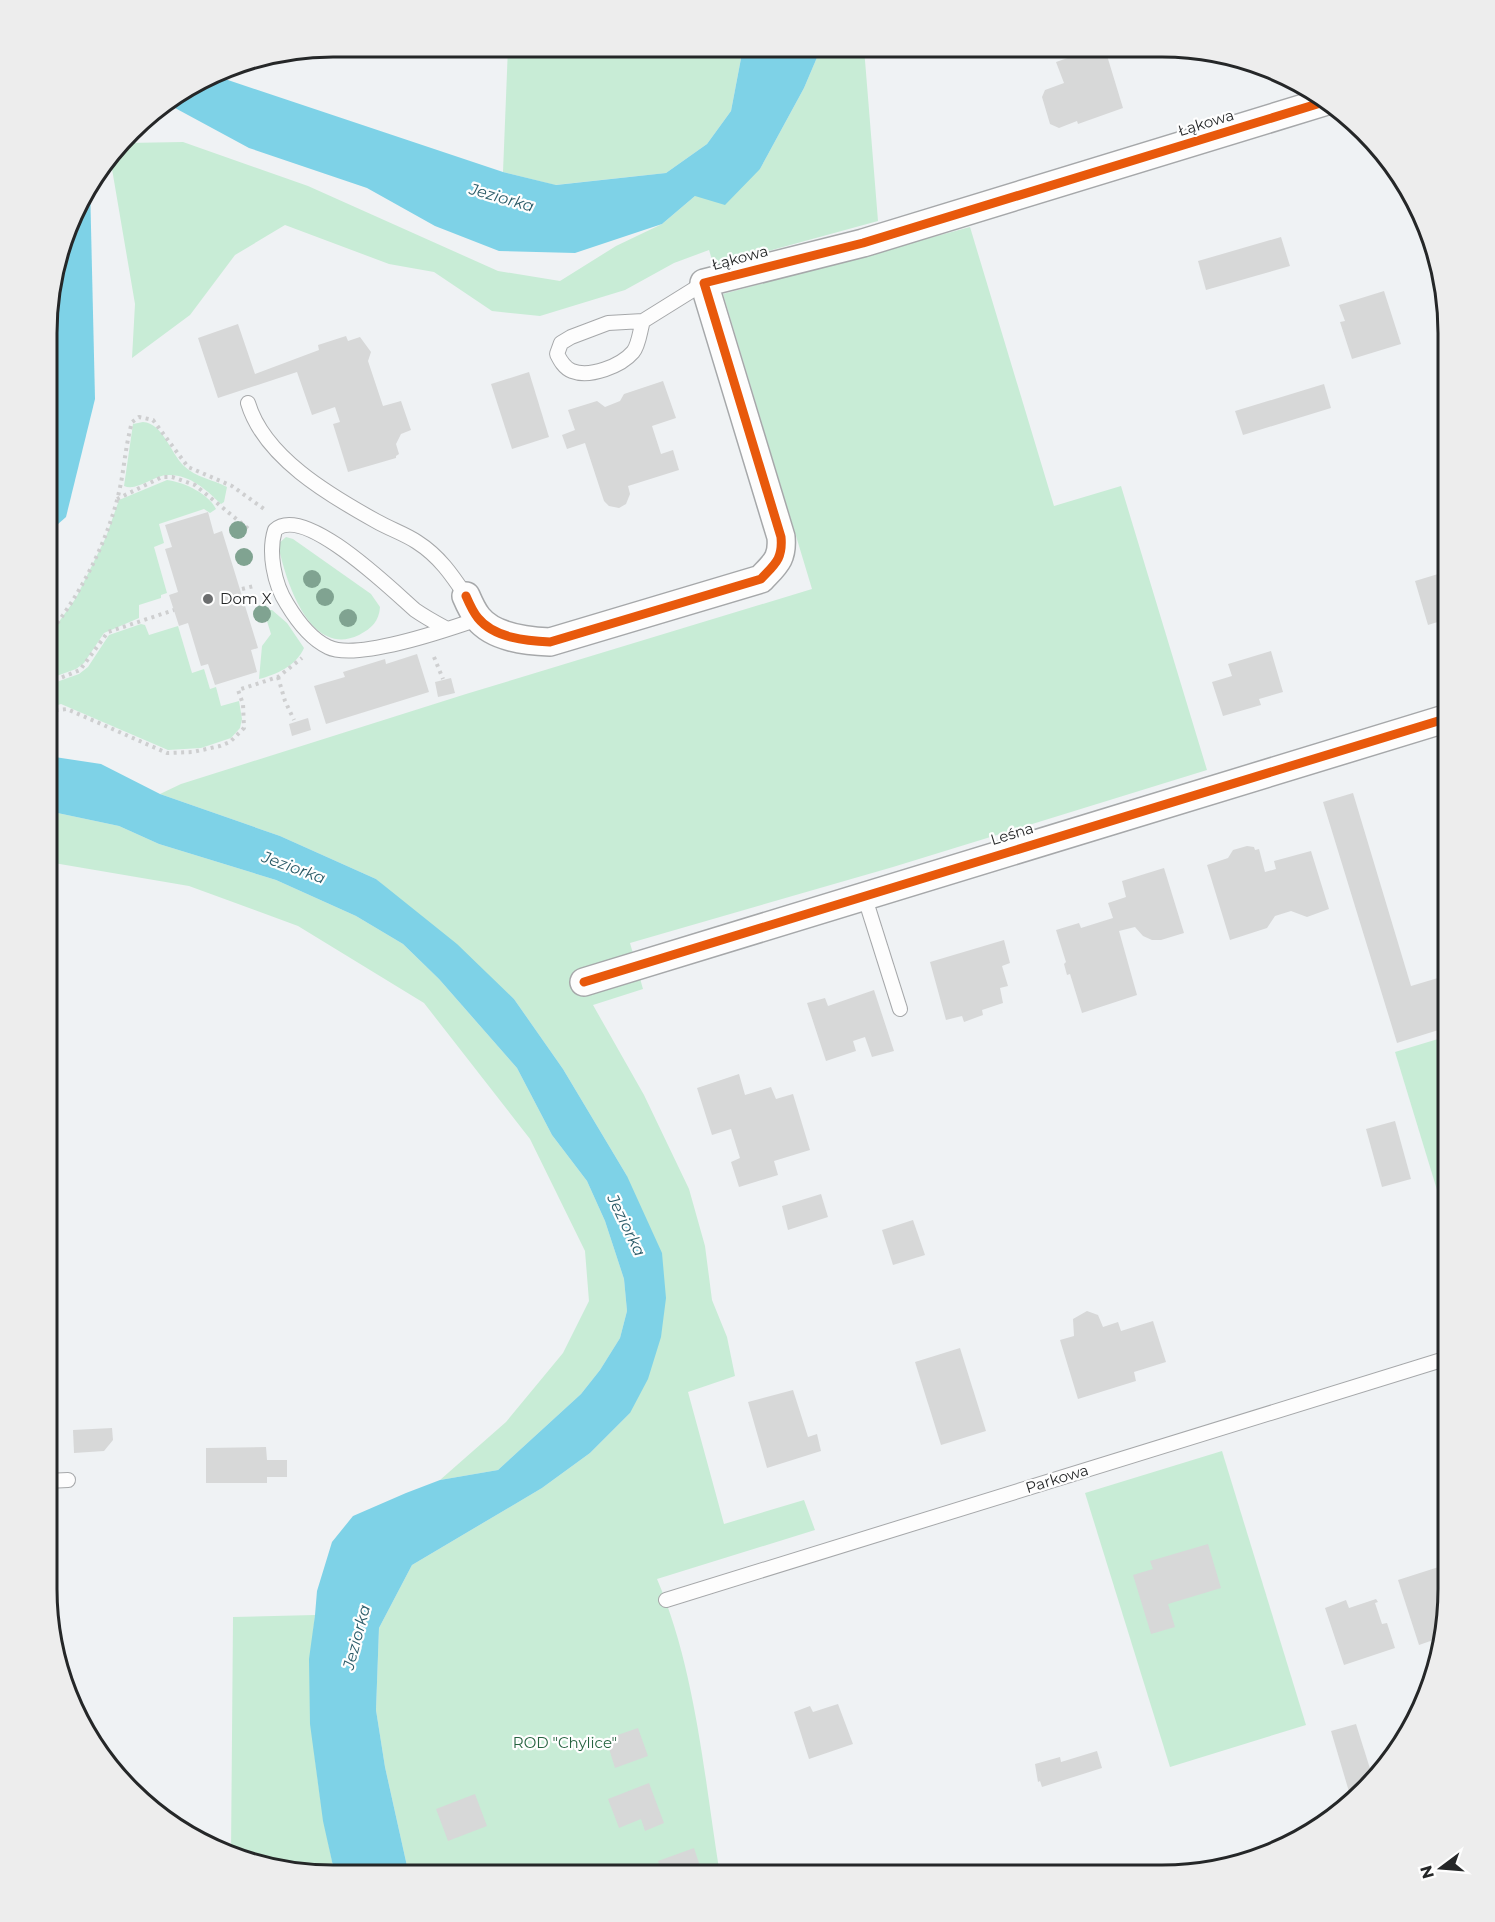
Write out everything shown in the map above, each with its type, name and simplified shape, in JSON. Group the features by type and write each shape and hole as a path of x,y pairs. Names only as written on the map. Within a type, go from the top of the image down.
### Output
{"street":[{"name":"Łąkowa","path":"472,608 502,634 527,641 550,642 761,579 782,553 781,537 704,284 863,243 1316,104"},
{"name":"Leśna","path":"584,982 1438,721"}],"lane":[{"path":"643,321 634,351 616,365 586,372 572,371 562,364 557,354 561,343 571,336 608,323 643,321 704,284"},
{"path":"248,403 253,419 267,442 339,499 417,542 448,568 472,608 447,629 352,653 327,647 309,632 283,599 272,564 275,530 279,525 301,526 326,537 418,612 447,629"},
{"path":"864,895 900,1009"},
{"name":"Parkowa","path":"666,1600 1438,1361"},
{"path":"57,1481 68,1480"}],"path":[{"path":"57,624 82,583 102,540 117,499 132,422 139,417 153,420 188,467 245,494 279,525"},
{"path":"117,499 162,477 183,480 205,493 272,548"},
{"path":"57,679 80,670 108,632 174,610"},
{"path":"57,710 67,709 167,753 193,752 220,746 238,736 244,728 245,715 238,690 278,677 308,654 327,647"},
{"path":"278,677 285,701 294,720"}],"green space":[{"path":"508,57 741,57 731,111 707,144 666,173 555,185 503,172"},
{"path":"817,57 865,57 878,221 714,266 709,250 674,263 625,290 540,316 492,311 434,272 389,264 285,225 235,255 190,315 132,358 135,304 112,169 134,143 183,142 308,186 498,271 560,281 616,246 662,224 695,196 760,169 804,88"},
{"name":"ROD \"Chylice\"","path":"970,227 1054,506 1121,486 1207,770 893,867 630,943 643,989 593,1005 644,1095 689,1189 705,1246 712,1300 727,1337 735,1376 688,1392 724,1524 804,1500 815,1530 657,1579 681,1650 690,1687 718,1865 407,1865 385,1767 376,1710 379,1628 412,1565 542,1488 590,1453 630,1413 627,1176 563,1069 514,999 376,879 280,836 160,794 181,784 466,694 812,589 723,294"},
{"path":"143,422 150,424 161,433 179,461 188,470 227,487 224,502 221,504 197,484 176,475 162,476 134,487 124,486 133,424"},
{"path":"167,480 181,483 195,490 208,498 216,509 210,513 204,509 159,524 164,543 154,547 167,593 161,595 161,598 139,605 139,618 104,633 84,663 76,669 57,676 57,624 76,598 106,537 119,500"},
{"path":"286,537 293,539 371,594 380,607 378,616 371,627 359,635 341,639 326,636 313,626 302,612 281,559 278,544"},
{"path":"263,610 272,610 287,623 304,648 291,664 272,675 259,679 262,646 271,634 266,618 258,617"},
{"path":"141,624 145,625 149,635 178,626 192,673 204,669 210,689 216,687 221,706 239,701 242,719 240,728 231,738 201,748 168,750 61,704 57,705 57,682 79,674 88,667 109,635"},
{"path":"57,813 119,826 159,844 276,880 356,916 403,944 439,979 517,1068 552,1135 587,1181 605,1221 624,1279 627,1311 620,1338 600,1370 581,1394 498,1470 440,1480 506,1422 563,1353 589,1301 585,1251 530,1139 424,1003 298,926 189,886 57,864"},
{"path":"1438,1039 1438,1193 1395,1052"},
{"path":"1222,1451 1306,1725 1170,1767 1085,1493"},
{"path":"315,1615 311,1713 317,1778 333,1865 279,1860 231,1845 233,1617"}],"water":[{"name":"Jeziorka","path":"741,57 817,57 804,88 760,169 725,205 695,196 662,224 575,253 499,251 435,226 367,188 249,148 173,108 195,94 225,79 503,172 556,185 666,173 707,144 731,111"},
{"path":"90,201 95,399 66,517 57,525 59,297 66,262"},
{"name":"Jeziorka","path":"57,757 101,764 160,794 280,836 376,879 457,944 514,999 563,1069 627,1176 662,1253 666,1298 661,1337 648,1379 630,1413 590,1453 542,1488 412,1565 379,1628 376,1710 385,1767 407,1865 333,1865 323,1821 310,1724 309,1659 317,1591 332,1542 353,1516 406,1493 440,1480 498,1470 581,1394 600,1370 620,1338 627,1311 624,1279 605,1221 587,1181 552,1135 517,1068 439,979 403,944 356,916 276,880 159,844 119,826 57,813"}],"building":[{"path":"1071,57 1107,57 1123,108 1078,124 1077,121 1059,128 1050,124 1042,97 1045,90 1064,83 1056,62"},
{"path":"1281,237 1290,266 1206,290 1198,261"},
{"path":"1384,291 1401,344 1352,359 1340,322 1345,321 1339,305"},
{"path":"238,324 255,374 319,350 318,345 346,336 348,341 360,337 371,352 368,361 383,406 401,401 411,430 401,434 396,444 399,454 396,458 348,472 333,424 340,422 335,407 312,415 297,372 218,398 198,338"},
{"path":"529,372 549,437 512,449 491,384"},
{"path":"663,381 676,418 652,426 661,454 673,450 679,470 628,486 630,494 626,504 619,508 609,506 604,501 585,443 567,449 562,435 575,430 568,410 597,401 605,407 620,401 624,394"},
{"path":"1324,384 1331,408 1243,435 1235,411"},
{"name":"Dom X","path":"208,512 214,534 222,531 258,648 251,650 257,672 215,685 208,664 201,666 188,623 179,626 169,595 178,592 165,549 172,547 165,525"},
{"path":"1438,574 1438,622 1428,625 1415,581"},
{"path":"1271,651 1283,692 1259,699 1261,705 1223,716 1212,682 1232,676 1228,664"},
{"path":"417,654 429,692 326,724 314,686 345,677 343,672 385,659 386,664"},
{"path":"451,678 455,693 438,697 435,682"},
{"path":"308,718 311,730 292,736 289,724"},
{"path":"1353,793 1411,986 1438,978 1438,1030 1397,1043 1323,802"},
{"path":"1247,846 1254,847 1255,850 1259,849 1265,872 1276,869 1274,861 1311,851 1329,909 1307,917 1291,911 1275,916 1267,928 1230,940 1207,865 1228,858 1233,850"},
{"path":"1164,868 1184,933 1161,940 1152,940 1143,936 1135,927 1119,931 1137,995 1082,1013 1070,974 1067,975 1064,964 1066,962 1056,930 1079,923 1081,928 1113,918 1108,903 1126,897 1122,881"},
{"path":"1004,940 1010,963 1002,966 1008,986 1000,988 1003,1003 982,1010 983,1015 964,1022 962,1016 946,1020 930,962"},
{"path":"874,990 894,1051 872,1057 865,1037 853,1041 856,1051 826,1061 807,1003 825,998 828,1006"},
{"path":"739,1074 745,1095 771,1087 776,1099 793,1094 810,1150 774,1161 778,1175 739,1187 731,1162 740,1158 731,1129 712,1135 697,1088"},
{"path":"1395,1121 1411,1179 1382,1187 1366,1129"},
{"path":"821,1194 828,1217 788,1230 782,1206"},
{"path":"913,1220 925,1255 893,1265 882,1230"},
{"path":"1087,1311 1098,1315 1103,1327 1118,1322 1121,1331 1153,1321 1166,1362 1134,1372 1136,1381 1078,1399 1060,1340 1074,1336 1073,1319"},
{"path":"960,1348 986,1431 941,1445 915,1362"},
{"path":"793,1390 808,1437 817,1434 821,1451 767,1468 748,1402"},
{"path":"112,1428 113,1440 104,1451 74,1453 73,1430"},
{"path":"266,1447 267,1460 287,1460 287,1477 267,1477 267,1483 206,1483 206,1448"},
{"path":"1208,1544 1221,1588 1168,1604 1175,1627 1151,1634 1133,1575 1153,1569 1150,1561"},
{"path":"1438,1567 1434,1640 1419,1645 1398,1580"},
{"path":"1376,1599 1378,1602 1375,1603 1382,1624 1387,1623 1395,1648 1344,1665 1325,1608 1346,1600 1349,1608"},
{"path":"838,1704 853,1744 809,1759 794,1712 810,1706 813,1712"},
{"path":"1356,1724 1370,1770 1349,1791 1331,1731"},
{"path":"638,1728 648,1756 615,1768 606,1739"},
{"path":"1097,1751 1102,1768 1042,1787 1040,1781 1038,1782 1035,1764 1060,1757 1061,1762"},
{"path":"649,1783 664,1823 645,1831 641,1819 619,1828 608,1799"},
{"path":"475,1794 487,1826 448,1841 436,1809"},
{"path":"694,1848 700,1865 659,1865 658,1861"}],"cycle path":[{"path":"466,596 478,618 493,630 511,637 550,642 761,579 774,565 781,551 781,537 704,283 863,243 1316,104"},
{"path":"584,982 1438,721"}],"place":[{"name":"Dom X","path":"208,599"}]}
